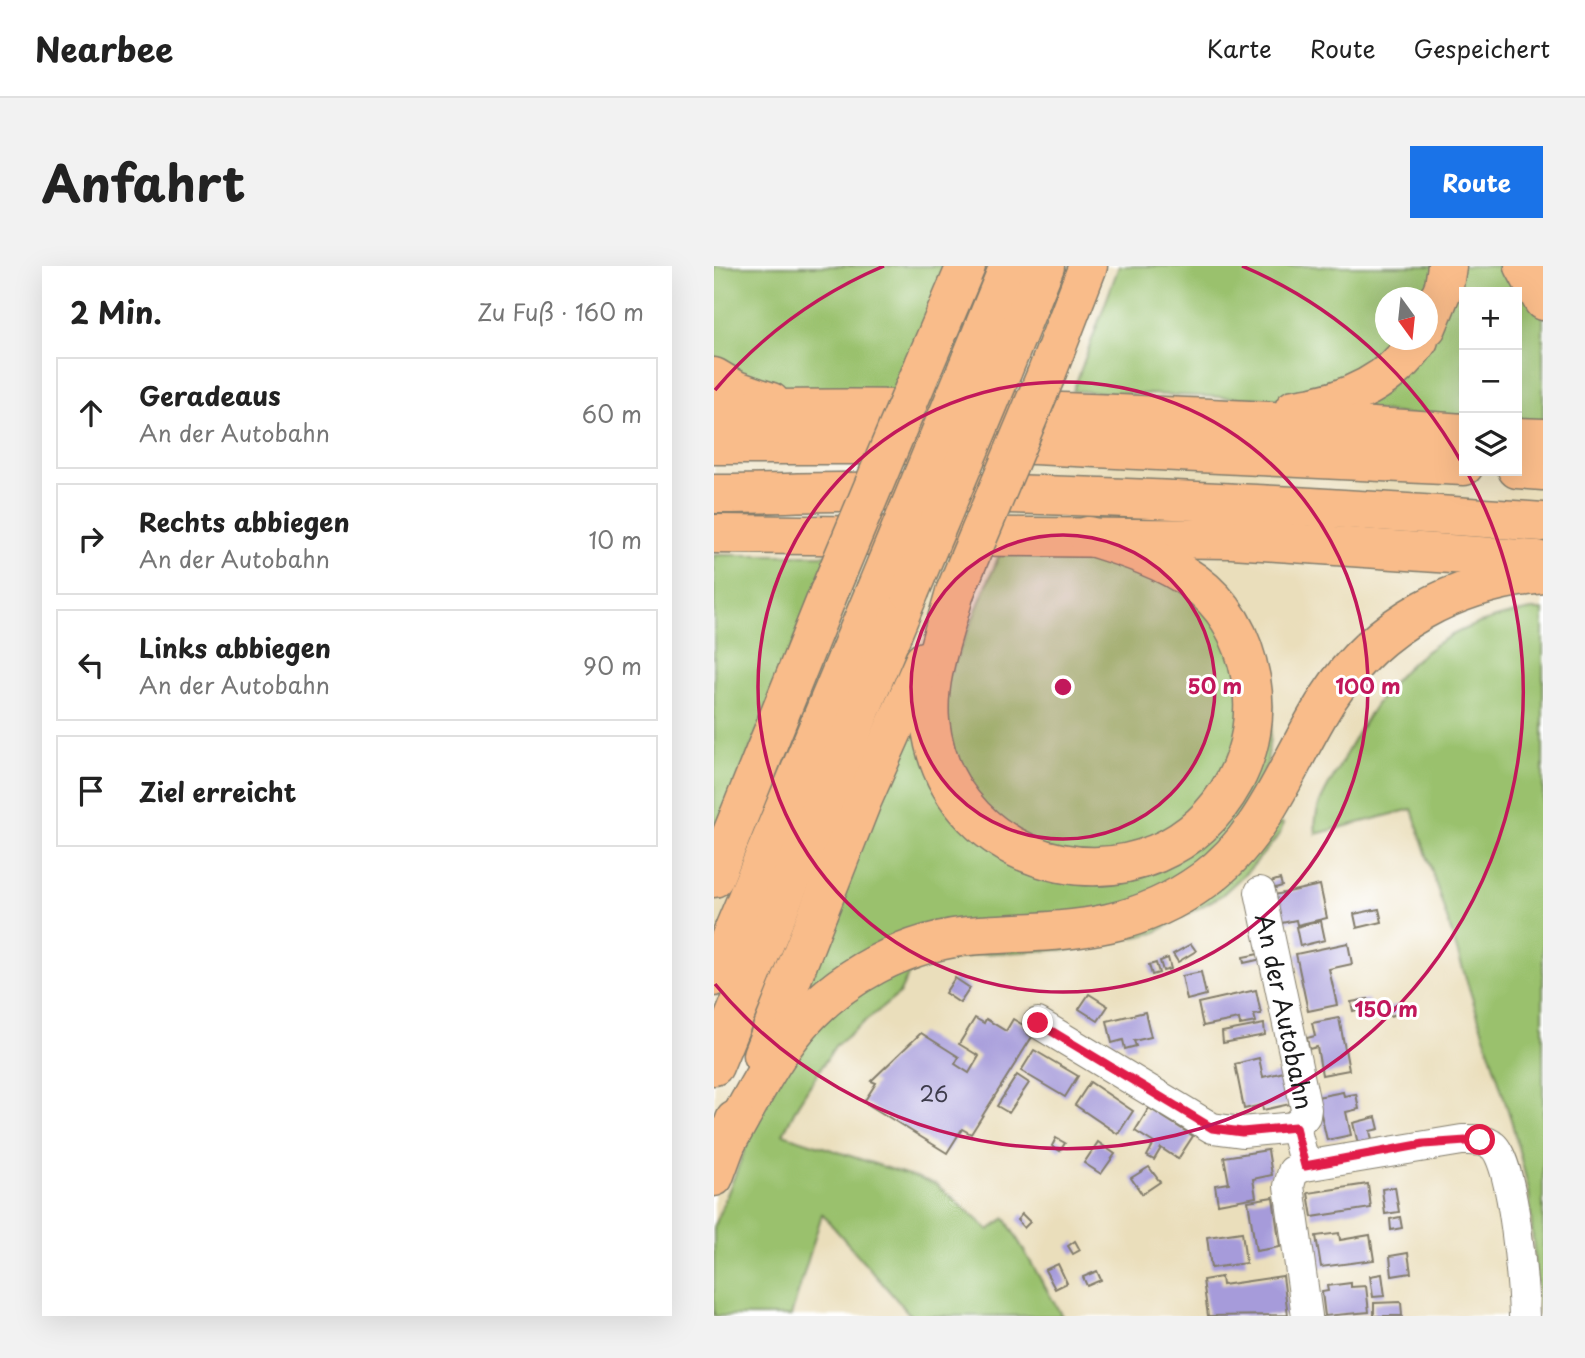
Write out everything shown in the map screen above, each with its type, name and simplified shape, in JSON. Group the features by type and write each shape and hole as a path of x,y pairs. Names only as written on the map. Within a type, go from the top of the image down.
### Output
{"highway":[{"path":"924,365 950,266"},
{"path":"714,878 773,727 966,266"},
{"path":"985,371 1009,266"},
{"path":"714,1066 893,591 985,371 1045,266"},
{"path":"720,1160 862,801 955,592 1046,375 1088,266"},
{"path":"1438,302 1447,266"},
{"path":"1524,266 1543,302"},
{"path":"1230,417 1320,406 1341,400 1381,378 1399,364 1411,350"},
{"path":"714,377 736,390 787,408"},
{"path":"714,410 1037,410 1230,417 1459,433"},
{"path":"1522,437 1543,439"},
{"path":"714,445 1034,445 1459,466"},
{"path":"1522,469 1543,471"},
{"path":"714,494 881,492 1013,496 1380,511 1543,522"},
{"path":"714,534 1088,536 1376,547 1543,561"},
{"path":"955,592 933,674 930,719 940,762 961,801 975,818 1001,839 1052,862 1096,867 1118,865 1161,852 1180,841 1214,811 1238,774 1249,743 1254,711 1249,668 1233,627 1214,601 1191,578 1154,556 1088,536"},
{"path":"720,1160 794,1031 831,994 853,978 899,953 925,944 976,935 1106,926 1150,911 1184,894 1227,861 1245,841 1275,796 1328,698 1345,675 1378,641 1408,618 1454,594 1500,580 1543,574"},
{"path":"714,976 893,591"},
{"path":"714,812 773,727"}],"street":[{"name":"An der Autobahn","path":"1038,1023 1212,1128 1242,1132 1295,1127 1305,1115 1306,1109 1260,892"},
{"name":"An der Autobahn","path":"1295,1127 1305,1166"},
{"path":"1307,1316 1289,1186 1293,1171 1305,1166 1462,1140 1480,1140 1493,1146 1502,1164 1514,1220 1524,1316"}],"green space":[{"path":"714,266 957,266 897,392 714,396"},
{"path":"1119,266 1543,266 1543,427 1522,425 1522,287 1459,287 1459,421 1295,400 1073,391"},
{"path":"1000,553 1119,561 1242,611 1266,656 1273,707 1267,764 1247,802 1283,824 1280,834 1251,868 1222,895 1154,933 1077,949 978,954 911,969 899,994 835,1046 797,1106 783,1134 936,1184 989,1230 1005,1218 1062,1316 911,1316 822,1214 791,1316 714,1316 714,1228 755,1124 796,1002 914,706 950,673"},
{"path":"714,555 830,555 714,838"},
{"path":"1543,610 1543,1316 1539,1316 1529,1191 1512,1123 1412,809 1316,834 1315,824 1322,798 1375,705 1415,660 1438,643 1465,629 1496,618"}],"building":[{"path":"1280,879 1282,886 1269,890 1267,883"},
{"path":"1320,885 1327,918 1297,925 1296,920 1277,924 1270,896"},
{"path":"1379,909 1382,922 1357,928 1354,914"},
{"path":"1321,921 1325,940 1300,946 1296,927"},
{"path":"1348,943 1352,964 1329,969 1337,1005 1308,1011 1296,954"},
{"path":"1191,944 1196,951 1178,962 1173,954"},
{"path":"1264,953 1266,958 1244,963 1243,957"},
{"path":"1168,958 1171,969 1163,971 1160,961"},
{"path":"1156,963 1159,973 1152,975 1149,965"},
{"path":"1201,972 1206,995 1187,1000 1182,976"},
{"path":"955,978 970,988 960,1003 945,993"},
{"path":"1256,990 1261,1014 1254,1015 1256,1022 1240,1025 1239,1019 1203,1026 1198,1003"},
{"path":"1089,994 1108,1006 1098,1021 1079,1009"},
{"path":"1368,999 1370,1007 1353,1011 1351,1002"},
{"path":"1398,1005 1400,1013 1390,1016 1388,1007"},
{"path":"1145,1012 1151,1037 1134,1041 1136,1046 1125,1049 1123,1040 1112,1043 1107,1021"},
{"path":"975,1018 984,1023 986,1019 1006,1031 1013,1019 1035,1032 971,1134 962,1129 947,1153 864,1102 876,1083 871,1081 921,1033 959,1057 955,1064 969,1073 979,1056 959,1044"},
{"path":"1339,1018 1349,1070 1322,1075 1317,1047 1309,1049 1307,1038 1315,1036 1312,1023"},
{"path":"1264,1024 1265,1035 1223,1043 1222,1032"},
{"path":"1034,1050 1078,1076 1065,1097 1021,1071"},
{"path":"1259,1058 1263,1077 1284,1072 1290,1104 1263,1110 1262,1105 1244,1109 1235,1064"},
{"path":"1017,1075 1029,1083 1009,1113 997,1106"},
{"path":"1090,1082 1133,1111 1118,1134 1075,1105"},
{"path":"1343,1092 1344,1096 1356,1094 1359,1109 1346,1112 1351,1135 1327,1140 1317,1097"},
{"path":"1149,1108 1193,1136 1178,1159 1161,1148 1154,1160 1147,1156 1154,1143 1135,1131"},
{"path":"1376,1117 1379,1129 1370,1131 1373,1145 1359,1148 1353,1123"},
{"path":"1056,1138 1065,1143 1060,1151 1052,1146"},
{"path":"1098,1142 1115,1154 1101,1174 1084,1163"},
{"path":"1268,1150 1272,1175 1253,1179 1256,1197 1218,1204 1215,1185 1229,1183 1224,1157"},
{"path":"1149,1167 1160,1182 1142,1194 1131,1178"},
{"path":"1368,1184 1371,1208 1312,1217 1308,1193"},
{"path":"1395,1187 1399,1212 1385,1214 1382,1189"},
{"path":"1273,1197 1280,1247 1256,1251 1248,1201"},
{"path":"1022,1214 1030,1222 1024,1228 1017,1220"},
{"path":"1400,1217 1402,1228 1391,1230 1390,1219"},
{"path":"1242,1232 1246,1263 1211,1268 1207,1237"},
{"path":"1339,1233 1340,1240 1370,1235 1374,1260 1321,1267 1316,1236"},
{"path":"1075,1241 1080,1250 1073,1254 1068,1246"},
{"path":"1408,1253 1411,1273 1392,1276 1390,1256"},
{"path":"1058,1264 1067,1283 1055,1289 1045,1270"},
{"path":"1097,1271 1101,1280 1087,1286 1083,1277"},
{"path":"1382,1274 1385,1296 1373,1297 1370,1276"},
{"path":"1283,1276 1288,1315 1208,1316 1203,1280 1221,1277 1222,1285"},
{"path":"1351,1283 1351,1287 1366,1286 1369,1312 1325,1316 1322,1292 1328,1291 1327,1286"},
{"path":"1401,1302 1402,1316 1374,1316 1374,1303"}],"route":[{"path":"1038,1023 1212,1128 1242,1132 1295,1127 1305,1166 1424,1144 1480,1140"}]}
